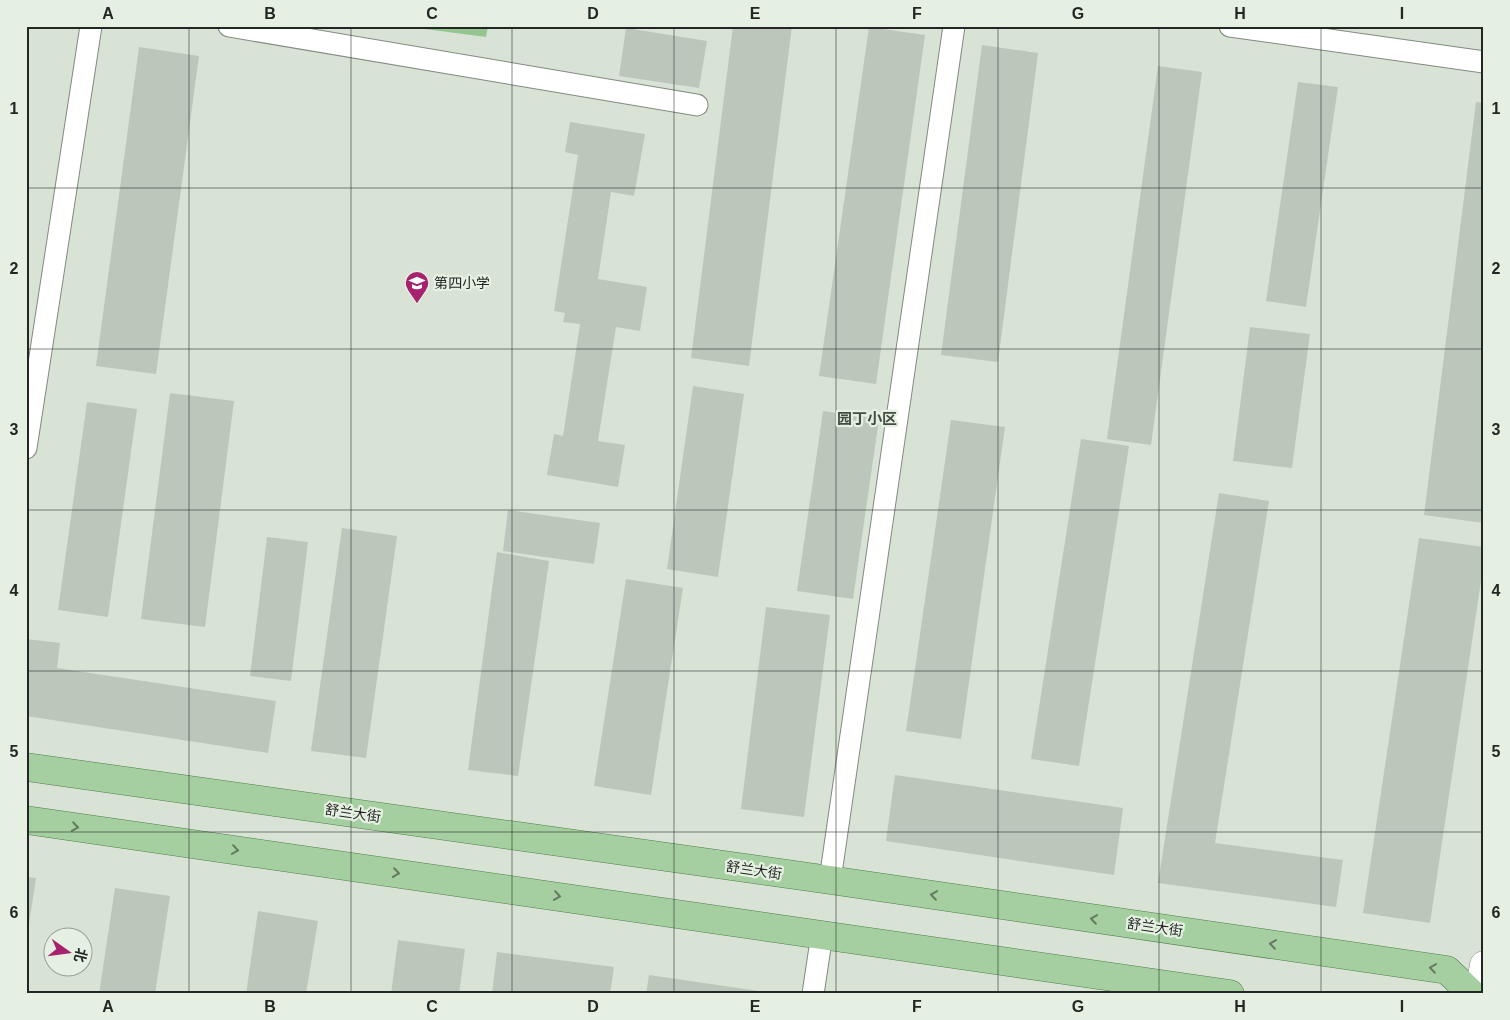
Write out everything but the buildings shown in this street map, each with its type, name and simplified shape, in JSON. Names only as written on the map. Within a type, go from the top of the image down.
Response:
[{"type":"main road","name":"舒兰大街","points":[[26,767],[830,880],[1447,970],[1472,994]]},
{"type":"main road","points":[[26,820],[1230,994]]},
{"type":"street","points":[[26,448],[91,26]]},
{"type":"street","points":[[229,26],[697,105]]},
{"type":"street","points":[[830,880],[954,26]]},
{"type":"street","points":[[1230,26],[1484,62]]},
{"type":"street","points":[[813,994],[822,934]]},
{"type":"street","points":[[1480,994],[1484,965]]},
{"type":"green space","points":[[402,26],[488,26],[486,37]]},
{"type":"place","name":"第四小学","points":[[417,304]]},
{"type":"district","name":"园丁小区","points":[[867,419]]}]
